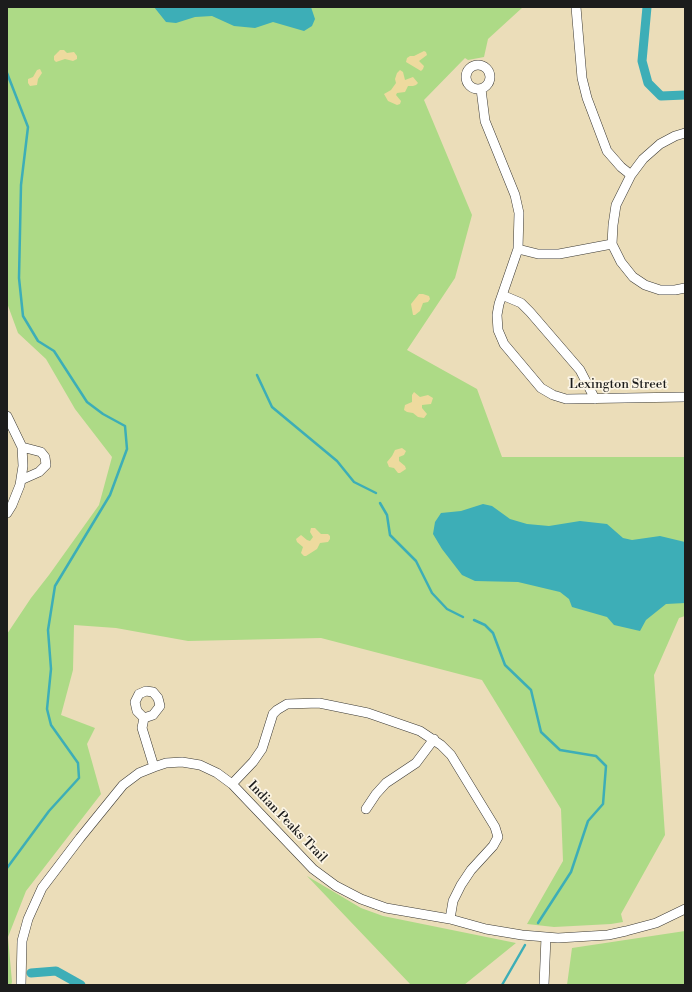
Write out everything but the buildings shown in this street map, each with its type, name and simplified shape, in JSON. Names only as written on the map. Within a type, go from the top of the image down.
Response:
[{"type":"street","points":[[576,7],[582,78],[587,98],[608,150],[621,167],[631,175]]},
{"type":"street","name":"Lexington Street","points":[[481,89],[485,121],[515,195],[519,213],[518,250],[502,295],[497,315],[498,330],[504,344],[541,388],[552,395],[566,399],[685,397]]},
{"type":"street","points":[[685,133],[675,136],[660,144],[643,159],[631,175],[616,205],[612,244],[621,262],[633,277],[645,285],[660,290],[685,288]]},
{"type":"street","points":[[518,250],[538,254],[559,254],[612,244]]},
{"type":"street","points":[[502,295],[521,303],[530,312],[580,370],[595,398]]},
{"type":"street","points":[[7,416],[22,447],[23,466],[21,480],[12,505],[7,513]]},
{"type":"street","points":[[21,480],[39,472],[46,465],[45,457],[41,452],[22,447]]},
{"type":"street","points":[[232,784],[262,750],[273,714],[287,704],[319,703],[368,713],[420,730],[434,739],[451,755],[495,827],[498,837],[493,846],[471,870],[460,885],[453,901],[450,919]]},
{"type":"street","points":[[144,718],[142,728],[154,767]]},
{"type":"street","points":[[366,809],[386,782],[416,763],[434,739]]},
{"type":"street","name":"Indian Peaks Trail","points":[[20,985],[22,941],[28,919],[36,898],[42,888],[123,785],[139,773],[166,763],[182,762],[200,765],[217,773],[232,784],[313,869],[336,886],[361,899],[386,908],[450,919],[486,929],[522,935],[577,938],[626,932],[656,923],[685,909]]},
{"type":"street","points":[[544,985],[546,937]]},
{"type":"green space","points":[[7,7],[523,7],[488,39],[484,57],[468,60],[465,58],[424,100],[472,215],[455,278],[407,350],[477,389],[502,457],[685,457],[685,616],[679,618],[654,675],[665,835],[621,914],[623,922],[554,927],[527,924],[563,861],[561,809],[482,680],[321,638],[188,641],[116,628],[74,625],[73,670],[61,715],[95,728],[87,744],[101,794],[26,891],[8,937],[12,982],[11,985],[7,985],[7,634],[31,598],[99,505],[112,457],[75,409],[46,359],[18,333],[7,303]]},
{"type":"green space","points":[[307,876],[361,908],[383,916],[516,943],[464,985],[411,985]]},
{"type":"green space","points":[[685,931],[685,985],[567,985],[572,948]]},
{"type":"sand","points":[[60,50],[64,50],[67,53],[74,52],[77,59],[73,61],[65,59],[56,62],[54,60],[54,56]]},
{"type":"sand","points":[[424,51],[427,55],[419,61],[424,66],[421,71],[406,62],[407,58],[410,56],[414,56]]},
{"type":"sand","points":[[40,69],[42,73],[38,79],[37,85],[30,86],[28,79],[33,77],[37,70]]},
{"type":"sand","points":[[400,70],[403,72],[405,80],[413,77],[418,83],[413,86],[408,86],[405,92],[397,93],[396,95],[401,101],[400,104],[397,105],[388,101],[384,94],[391,90],[396,83],[395,79]]},
{"type":"sand","points":[[419,294],[429,296],[430,299],[428,302],[423,303],[420,311],[413,315],[411,304]]},
{"type":"sand","points":[[414,392],[420,397],[428,395],[433,398],[431,404],[422,405],[422,408],[427,414],[424,418],[418,417],[413,413],[404,410],[405,405],[412,402],[412,395]]},
{"type":"sand","points":[[402,448],[406,451],[404,455],[399,457],[399,461],[405,466],[406,469],[398,473],[394,468],[389,467],[387,462],[395,450]]},
{"type":"sand","points":[[311,528],[315,528],[321,534],[328,534],[330,539],[328,542],[320,543],[317,549],[304,556],[301,553],[303,547],[297,542],[296,539],[301,535],[310,541],[313,537],[310,532]]},
{"type":"water","points":[[154,7],[311,7],[315,19],[312,26],[304,31],[273,22],[255,28],[234,26],[212,16],[195,17],[176,23],[166,22]]},
{"type":"water","points":[[483,504],[492,506],[510,519],[527,524],[549,526],[580,521],[607,524],[623,538],[632,540],[660,536],[685,542],[685,603],[666,604],[646,620],[640,631],[614,625],[607,617],[572,607],[569,599],[560,592],[518,582],[475,581],[462,575],[442,549],[433,534],[435,522],[441,513],[461,511]]},
{"type":"waterway","points":[[647,7],[642,61],[648,83],[661,96],[685,95]]},
{"type":"waterway","points":[[7,73],[28,127],[21,185],[19,278],[23,316],[38,341],[54,351],[87,402],[103,414],[125,426],[127,449],[110,495],[55,586],[48,630],[51,669],[47,709],[51,725],[78,763],[79,778],[49,811],[7,868]]},
{"type":"waterway","points":[[257,375],[272,407],[337,461],[354,482],[376,493]]},
{"type":"waterway","points":[[380,503],[387,515],[390,535],[416,561],[432,593],[447,609],[463,617]]},
{"type":"waterway","points":[[474,620],[485,625],[493,633],[505,665],[531,690],[541,732],[560,750],[596,756],[606,766],[603,804],[588,821],[571,872],[538,923]]},
{"type":"waterway","points":[[502,985],[525,945]]},
{"type":"waterway","points":[[31,973],[56,971],[81,985]]}]
